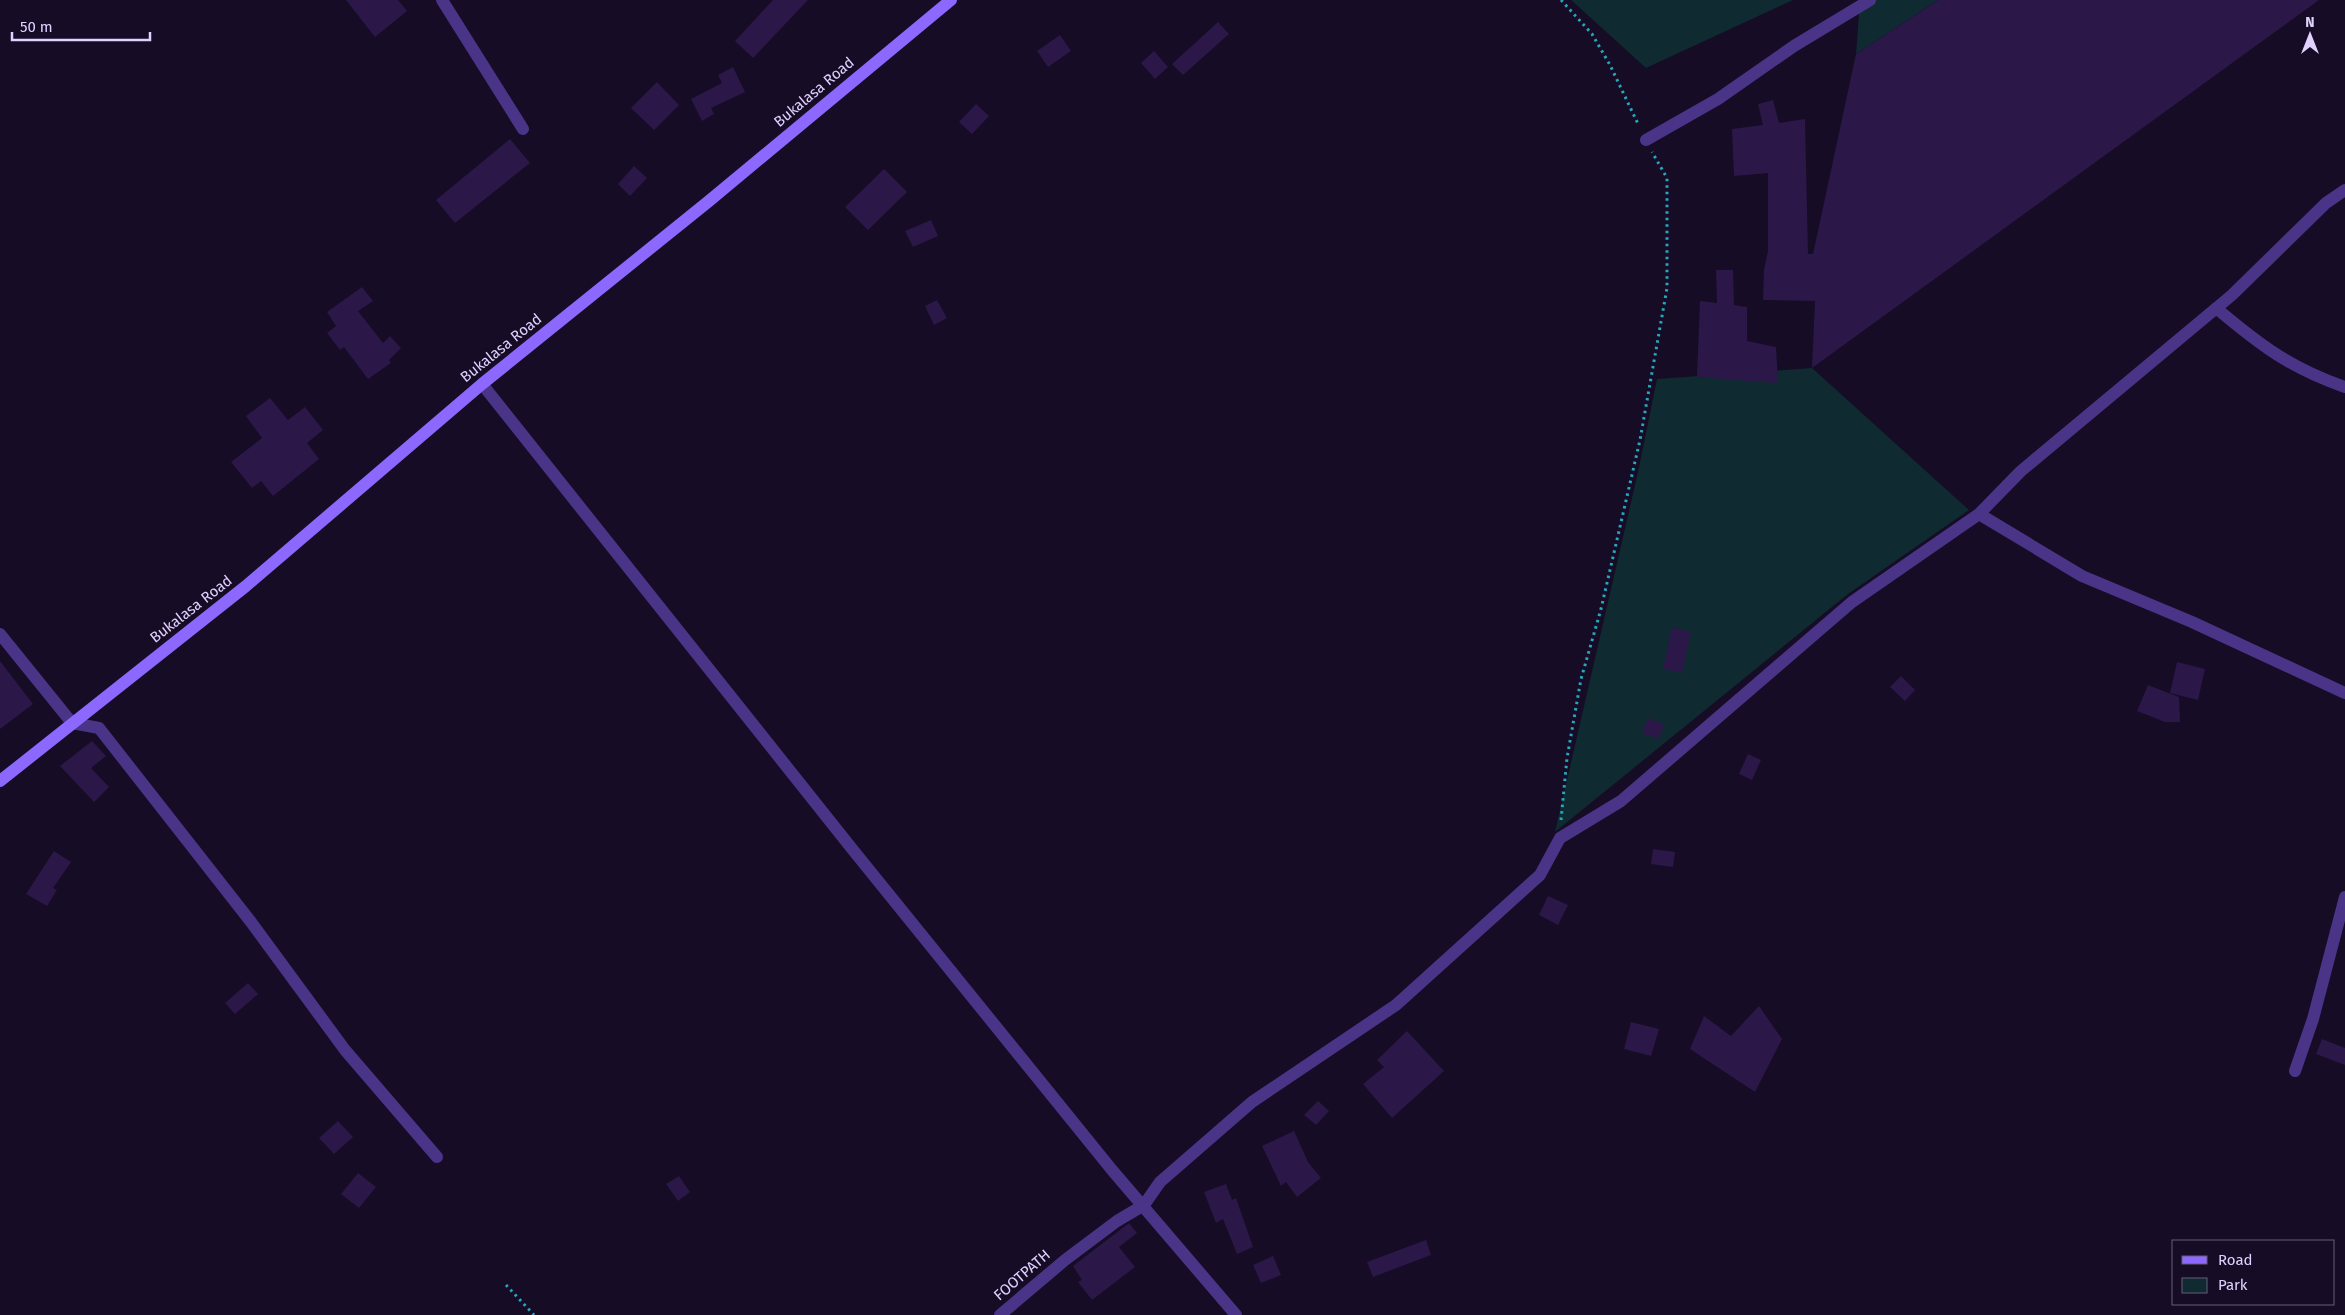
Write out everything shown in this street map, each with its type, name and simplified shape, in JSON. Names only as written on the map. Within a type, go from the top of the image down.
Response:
[{"type":"street","points":[[442,0],[524,129]]},
{"type":"street","name":"Bukalasa Road","points":[[0,781],[246,586],[482,384],[710,201],[951,0]]},
{"type":"street","points":[[1646,140],[1718,99],[1794,46],[1870,0]]},
{"type":"street","points":[[1144,1205],[1160,1182],[1252,1102],[1396,1005],[1540,875],[1559,840],[1621,801],[1852,602],[1979,514],[2021,471],[2216,308],[2326,203],[2345,190]]},
{"type":"street","points":[[2216,308],[2263,347],[2312,376],[2345,387]]},
{"type":"street","points":[[482,384],[865,866],[1112,1170],[1144,1205],[1236,1315]]},
{"type":"street","points":[[1979,514],[2082,576],[2192,622],[2345,693]]},
{"type":"street","points":[[0,634],[72,723],[99,728],[251,922],[345,1050],[437,1157]]},
{"type":"street","points":[[2295,1071],[2313,1019],[2345,897]]},
{"type":"street","name":"FOOTPATH","points":[[1000,1315],[1065,1260],[1117,1221],[1144,1205]]},
{"type":"path","points":[[1559,840],[1567,758],[1581,679],[1602,609],[1640,440],[1667,288],[1667,178],[1596,42],[1562,0]]},
{"type":"path","points":[[506,1285],[534,1315]]},
{"type":"green space","points":[[1571,0],[1793,0],[1646,68]]},
{"type":"green space","points":[[1860,0],[1938,0],[1856,54]]},
{"type":"green space","points":[[1812,368],[1969,510],[1848,594],[1555,832],[1638,472],[1657,379]]},
{"type":"building","points":[[346,0],[398,0],[407,11],[375,37]]},
{"type":"building","points":[[773,0],[808,0],[753,58],[735,41]]},
{"type":"building","points":[[1938,0],[2319,0],[1812,368],[1815,301],[1763,300],[1764,270],[1768,251],[1768,173],[1734,176],[1732,129],[1763,125],[1758,104],[1773,100],[1779,123],[1805,119],[1808,254],[1813,254],[1856,54]]},
{"type":"building","points":[[1218,22],[1229,34],[1183,75],[1172,64]]},
{"type":"building","points":[[1060,35],[1071,51],[1048,67],[1037,51]]},
{"type":"building","points":[[1154,51],[1168,67],[1155,79],[1141,63]]},
{"type":"building","points":[[733,67],[745,92],[711,108],[714,114],[702,121],[691,99],[722,83],[718,75]]},
{"type":"building","points":[[657,82],[679,105],[654,130],[631,108]]},
{"type":"building","points":[[976,104],[989,116],[972,134],[959,122]]},
{"type":"building","points":[[510,139],[530,163],[455,223],[436,200]]},
{"type":"building","points":[[634,166],[647,178],[630,196],[618,184]]},
{"type":"building","points":[[884,169],[907,192],[868,230],[845,207]]},
{"type":"building","points":[[931,220],[938,236],[913,247],[905,231]]},
{"type":"building","points":[[1716,270],[1733,270],[1734,305],[1747,307],[1747,341],[1776,347],[1778,383],[1697,377],[1700,301],[1717,303]]},
{"type":"building","points":[[362,287],[373,301],[358,311],[383,343],[390,336],[401,348],[389,360],[391,363],[368,379],[344,347],[340,350],[327,333],[336,326],[327,312]]},
{"type":"building","points":[[937,300],[947,318],[934,325],[925,306]]},
{"type":"building","points":[[270,398],[288,420],[305,407],[323,430],[307,443],[319,459],[273,496],[261,481],[252,488],[231,462],[262,438],[246,416]]},
{"type":"building","points":[[1672,627],[1691,632],[1682,673],[1663,669]]},
{"type":"building","points":[[0,661],[33,704],[0,729]]},
{"type":"building","points":[[2177,662],[2205,669],[2198,700],[2170,693]]},
{"type":"building","points":[[1901,676],[1915,690],[1905,701],[1890,687]]},
{"type":"building","points":[[2148,685],[2179,697],[2180,722],[2165,722],[2137,711]]},
{"type":"building","points":[[1648,718],[1664,724],[1659,739],[1642,733]]},
{"type":"building","points":[[92,741],[106,756],[91,768],[109,787],[94,802],[60,766]]},
{"type":"building","points":[[1748,754],[1761,760],[1752,780],[1739,774]]},
{"type":"building","points":[[1653,849],[1675,852],[1673,867],[1651,864]]},
{"type":"building","points":[[54,851],[71,862],[53,888],[57,890],[47,906],[26,894]]},
{"type":"building","points":[[1548,896],[1568,905],[1558,925],[1539,915]]},
{"type":"building","points":[[248,983],[258,994],[235,1014],[225,1003]]},
{"type":"building","points":[[1759,1006],[1782,1039],[1755,1092],[1690,1049],[1704,1016],[1731,1036]]},
{"type":"building","points":[[1631,1022],[1659,1029],[1651,1056],[1624,1049]]},
{"type":"building","points":[[1407,1031],[1444,1071],[1392,1118],[1363,1084],[1384,1067],[1377,1060]]},
{"type":"building","points":[[2322,1039],[2345,1048],[2345,1065],[2316,1054]]},
{"type":"building","points":[[1318,1101],[1329,1111],[1316,1125],[1304,1115]]},
{"type":"building","points":[[338,1121],[353,1137],[334,1154],[319,1138]]},
{"type":"building","points":[[1294,1131],[1308,1162],[1321,1178],[1297,1197],[1286,1182],[1281,1186],[1262,1146]]},
{"type":"building","points":[[358,1173],[376,1187],[359,1208],[341,1194]]},
{"type":"building","points":[[679,1176],[690,1192],[678,1201],[666,1184]]},
{"type":"building","points":[[1226,1184],[1232,1200],[1236,1198],[1253,1247],[1237,1254],[1223,1219],[1216,1223],[1204,1192]]},
{"type":"building","points":[[1129,1223],[1137,1233],[1119,1247],[1135,1267],[1092,1300],[1078,1282],[1082,1280],[1073,1266]]},
{"type":"building","points":[[1426,1240],[1431,1255],[1373,1277],[1367,1262]]},
{"type":"building","points":[[1273,1256],[1281,1275],[1261,1283],[1253,1265]]}]
